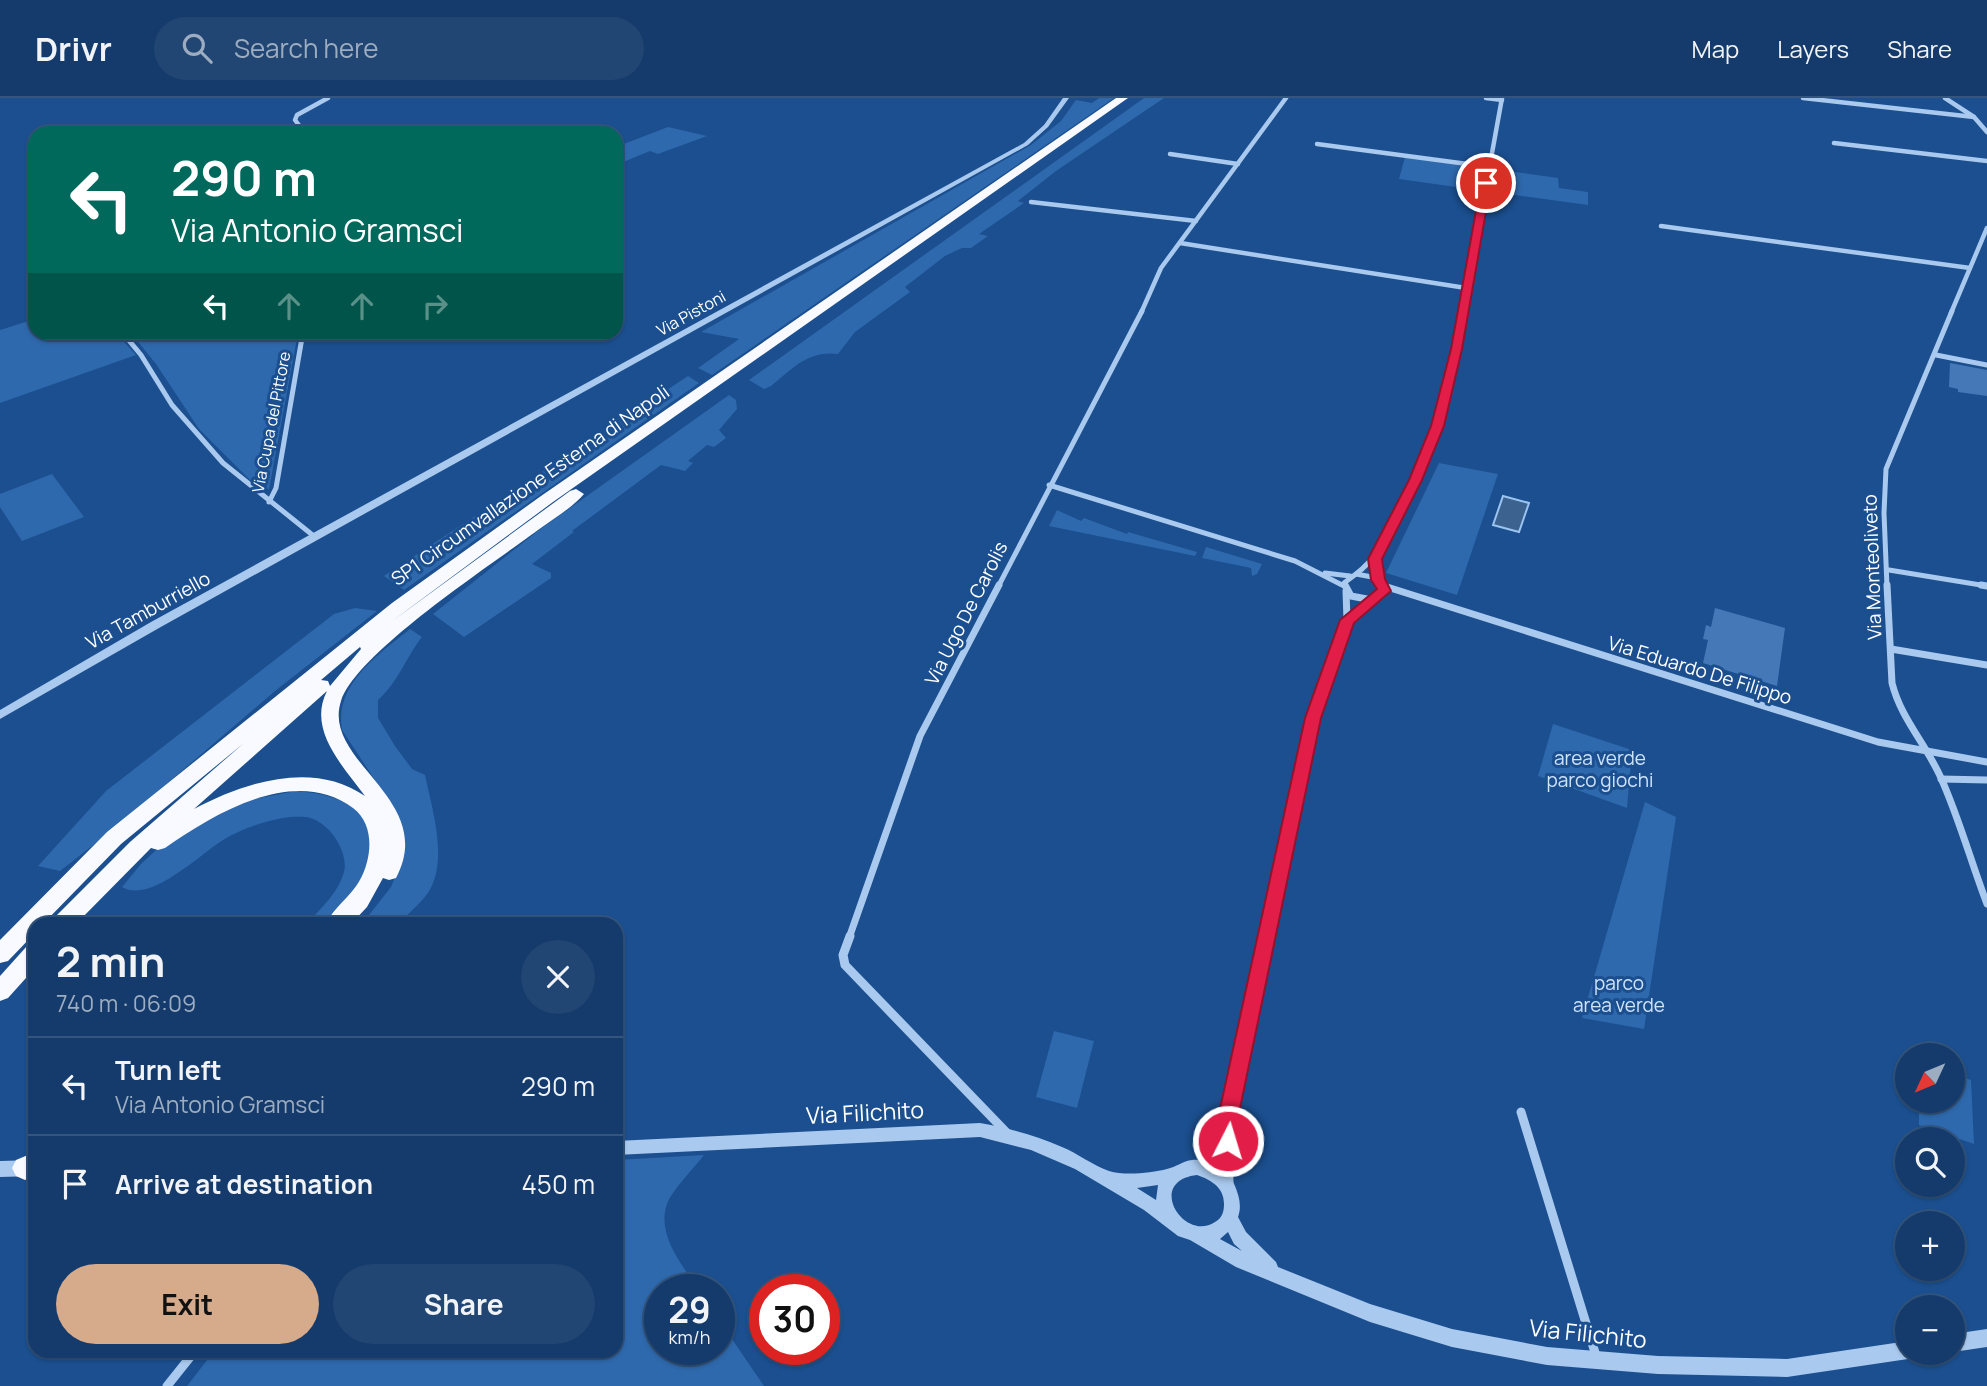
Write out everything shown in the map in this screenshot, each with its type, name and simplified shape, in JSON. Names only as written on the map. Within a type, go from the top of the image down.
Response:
[{"type":"highway","name":"SP1 Circumvallazione Esterna di Napoli","points":[[36,917],[114,838],[419,591],[1123,98]]},
{"type":"highway","name":"SP1 Circumvallazione Esterna di Napoli","points":[[69,917],[261,737],[388,632],[650,440],[1137,98]]},
{"type":"highway","points":[[361,917],[385,882],[394,855],[394,830],[385,808],[341,748],[331,730],[328,716],[331,701],[342,682],[388,632]]},
{"type":"highway","points":[[134,854],[222,804],[262,789],[307,784],[337,789],[362,802],[374,816],[380,835],[380,856],[374,877],[359,902],[344,917]]},
{"type":"highway","name":"SP1 Circumvallazione Esterna di Napoli","points":[[0,954],[28,926]]},
{"type":"highway","points":[[0,991],[28,961]]},
{"type":"street","points":[[300,126],[295,120],[297,115],[328,98]]},
{"type":"street","name":"Via Pistoni","points":[[315,537],[1026,144],[1046,126],[1066,98]]},
{"type":"street","name":"Via Ugo De Carolis","points":[[1008,1133],[845,965],[843,955],[920,736],[1140,314],[1161,268],[1286,98]]},
{"type":"street","points":[[1197,1167],[1218,1146],[1228,1118],[1313,718],[1348,620],[1345,588],[1353,575],[1375,559],[1415,480],[1437,426],[1457,349],[1502,99],[1486,98]]},
{"type":"street","points":[[1803,98],[1974,117]]},
{"type":"street","points":[[1945,98],[1974,117],[1987,130]]},
{"type":"street","points":[[1834,143],[1987,161]]},
{"type":"street","points":[[1317,144],[1489,167]]},
{"type":"street","points":[[1170,155],[1238,164]]},
{"type":"street","points":[[1031,202],[1196,221]]},
{"type":"street","points":[[1661,226],[1970,268]]},
{"type":"street","name":"Via Monteoliveto","points":[[1987,228],[1886,469],[1884,513],[1895,700],[1909,729],[1941,779],[1987,904]]},
{"type":"street","points":[[1180,243],[1466,288]]},
{"type":"street","points":[[129,340],[172,405],[223,463],[269,502]]},
{"type":"street","name":"Via Cupa del Pittore","points":[[302,340],[276,488],[269,502],[315,537]]},
{"type":"street","points":[[1936,355],[1987,365]]},
{"type":"street","points":[[1049,485],[1276,555],[1320,572],[1356,598],[1372,600]]},
{"type":"street","name":"Via Tamburriello","points":[[0,715],[155,625],[315,537]]},
{"type":"street","points":[[1348,620],[1382,595],[1375,559]]},
{"type":"street","points":[[1889,570],[1987,586]]},
{"type":"street","points":[[1320,572],[1353,575]]},
{"type":"street","name":"Via Eduardo De Filippo","points":[[1353,575],[1381,583],[1406,595],[1878,742],[1987,762]]},
{"type":"street","name":"Via Eduardo De Filippo","points":[[1382,595],[1406,595]]},
{"type":"street","points":[[1891,649],[1987,665]]},
{"type":"street","points":[[1941,779],[1987,780]]},
{"type":"street","points":[[1521,1112],[1597,1360]]},
{"type":"street","points":[[1228,1118],[1230,1189],[1234,1204],[1230,1219],[1220,1230],[1196,1234],[1181,1228],[1171,1219],[1163,1197],[1171,1176],[1186,1168],[1197,1167],[1215,1173],[1230,1189]]},
{"type":"street","name":"Via Filichito","points":[[623,1148],[980,1130],[1008,1133],[1107,1178],[1171,1219]]},
{"type":"street","points":[[0,1169],[28,1167]]},
{"type":"street","name":"Via Filichito","points":[[1107,1178],[1129,1181],[1171,1176]]},
{"type":"street","name":"Via Filichito","points":[[1230,1219],[1240,1238],[1275,1273]]},
{"type":"street","name":"Via Filichito","points":[[1196,1234],[1242,1261],[1370,1313],[1452,1338],[1547,1356],[1716,1367],[1787,1368],[1895,1352]]},
{"type":"street","points":[[1965,1341],[1987,1338]]},
{"type":"street","points":[[167,1386],[189,1358]]},
{"type":"green space","points":[[1099,98],[1114,98],[712,375],[698,368],[739,339],[701,332],[1031,145],[1061,121],[1076,100],[1092,103]]},
{"type":"green space","points":[[1144,98],[1164,98],[1056,171],[1018,201],[1024,203],[979,234],[988,236],[971,248],[962,248],[945,256],[905,287],[910,292],[855,332],[838,354],[809,358],[764,389],[749,380]]},
{"type":"green space","points":[[668,127],[707,136],[658,154],[650,151],[623,162],[623,144]]},
{"type":"green space","points":[[1405,157],[1475,167],[1470,189],[1399,179]]},
{"type":"green space","points":[[1502,170],[1558,178],[1559,188],[1588,192],[1588,205],[1500,193]]},
{"type":"green space","points":[[28,321],[28,340],[122,340],[136,355],[0,403],[0,330]]},
{"type":"green space","points":[[137,340],[297,340],[269,489],[260,490],[199,429]]},
{"type":"green space","points":[[688,376],[699,383],[404,590],[384,576]]},
{"type":"green space","points":[[729,395],[736,400],[737,409],[719,430],[726,438],[714,447],[707,445],[688,461],[693,463],[685,471],[661,465],[532,564],[551,573],[551,578],[464,637],[433,614],[539,530]]},
{"type":"green space","points":[[1439,463],[1498,474],[1457,595],[1386,573]]},
{"type":"green space","points":[[52,474],[84,517],[22,541],[0,507],[0,494]]},
{"type":"green space","points":[[1057,510],[1081,521],[1084,518],[1127,534],[1128,532],[1197,552],[1195,556],[1049,526]]},
{"type":"green space","points":[[1206,547],[1262,564],[1257,574],[1252,576],[1251,568],[1202,558]]},
{"type":"green space","points":[[355,608],[377,611],[275,691],[114,829],[60,871],[38,866],[106,791],[334,614]]},
{"type":"green space","points":[[410,629],[422,637],[378,700],[378,718],[395,746],[412,769],[425,775],[437,834],[434,880],[428,893],[404,917],[367,917],[391,887],[398,870],[390,803],[342,730],[341,714],[345,698],[361,672]]},
{"type":"green space","name":"area verde parco giochi","points":[[1553,724],[1632,750],[1627,808],[1538,776]]},
{"type":"green space","points":[[296,791],[337,799],[358,812],[370,835],[369,871],[363,883],[335,917],[313,917],[338,887],[344,872],[344,856],[331,832],[307,817],[283,818],[252,826],[223,840],[160,884],[146,889],[122,887],[141,864],[166,841],[249,800]]},
{"type":"green space","name":"parco area verde","points":[[1645,802],[1676,817],[1644,1029],[1582,1018]]},
{"type":"green space","points":[[1054,1031],[1094,1041],[1077,1108],[1036,1097]]},
{"type":"green space","points":[[1965,1078],[1971,1080],[1974,1144],[1965,1141],[1965,1127],[1919,1125],[1919,1113],[1965,1113]]},
{"type":"green space","points":[[704,1155],[670,1198],[665,1216],[668,1239],[688,1274],[644,1274],[644,1365],[735,1365],[735,1343],[764,1386],[187,1386],[209,1358],[623,1358],[623,1160]]},
{"type":"shaded area","points":[[1503,496],[1529,503],[1519,532],[1493,525]]},
{"type":"building","points":[[1950,363],[1987,370],[1987,396],[1958,392],[1958,389],[1949,387]]},
{"type":"building","points":[[1715,608],[1785,628],[1777,686],[1703,663],[1708,640],[1703,639],[1706,625],[1711,627]]},
{"type":"route","points":[[1228,1141],[1228,1118],[1313,718],[1348,620],[1357,610],[1378,598],[1384,591],[1384,586],[1378,580],[1375,559],[1415,480],[1437,426],[1457,349],[1486,183]]}]
